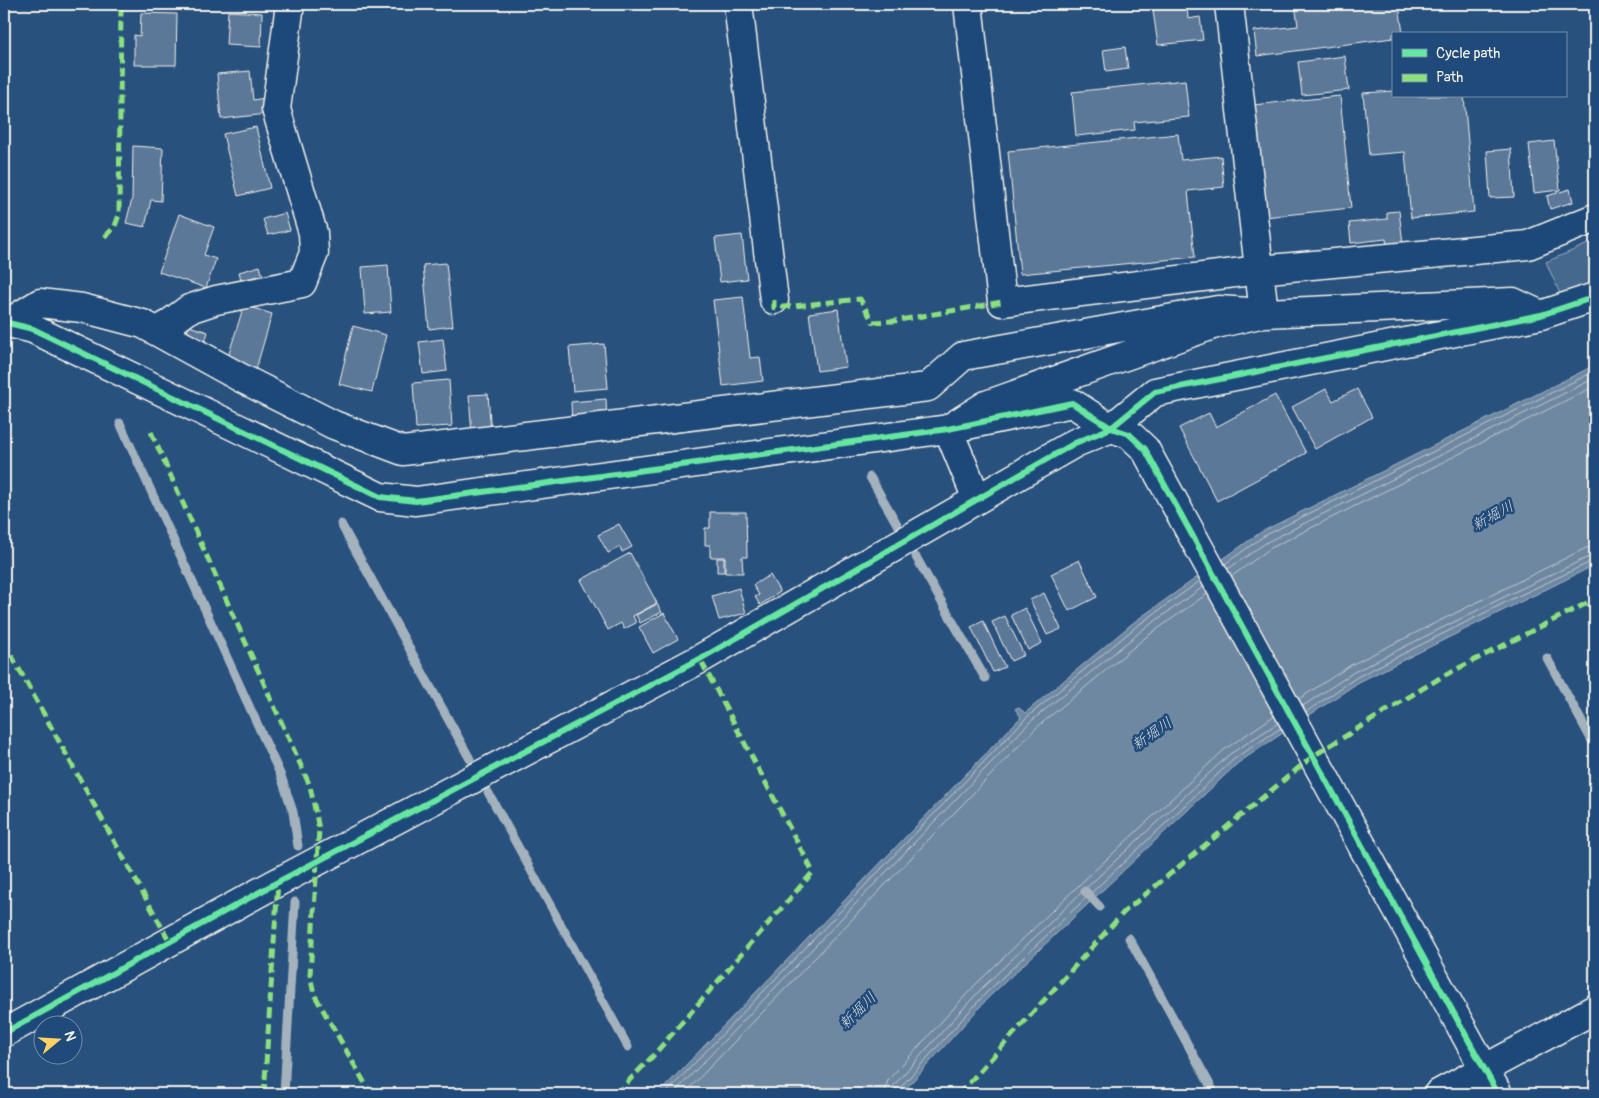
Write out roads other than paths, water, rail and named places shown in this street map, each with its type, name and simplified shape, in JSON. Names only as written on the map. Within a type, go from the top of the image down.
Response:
[{"type":"street","points":[[158,332],[189,309],[216,300],[302,283],[314,253],[312,233],[276,110],[290,4]]},
{"type":"street","points":[[738,4],[774,300]]},
{"type":"street","points":[[968,4],[1002,302],[1259,270],[1528,245],[1595,218]]},
{"type":"street","points":[[1229,4],[1264,313]]},
{"type":"street","points":[[4,1033],[278,882],[700,659],[1075,442],[1111,428],[1155,392],[1541,315],[1595,297]]},
{"type":"street","points":[[6,323],[40,303],[82,308],[143,324],[243,379],[334,425],[403,451],[928,387],[963,356],[1218,310],[1264,313],[1513,302],[1541,315]]},
{"type":"street","points":[[948,429],[986,405],[1216,324],[1264,313]]},
{"type":"street","points":[[6,323],[33,329],[380,497],[396,500],[416,501],[948,429],[1072,404],[1111,428],[1129,434],[1145,449],[1498,1094]]},
{"type":"street","points":[[948,429],[977,499]]},
{"type":"street","points":[[1438,1094],[1595,1009]]},
{"type":"water","name":"新堀川","points":[[1595,365],[1595,565],[1359,682],[1238,763],[989,997],[901,1094],[658,1094],[1021,717],[1015,709],[1018,707],[1025,713],[1134,622],[1261,532]]},
{"type":"waterway","points":[[120,423],[281,776],[293,812],[298,846]]},
{"type":"waterway","points":[[870,477],[897,524]]},
{"type":"waterway","points":[[341,524],[470,759]]},
{"type":"waterway","points":[[916,557],[985,678]]},
{"type":"waterway","points":[[1547,658],[1595,746]]},
{"type":"waterway","points":[[488,792],[628,1047]]},
{"type":"waterway","points":[[1085,891],[1100,907]]},
{"type":"waterway","points":[[284,1094],[295,902]]},
{"type":"waterway","points":[[1129,938],[1215,1094]]}]
